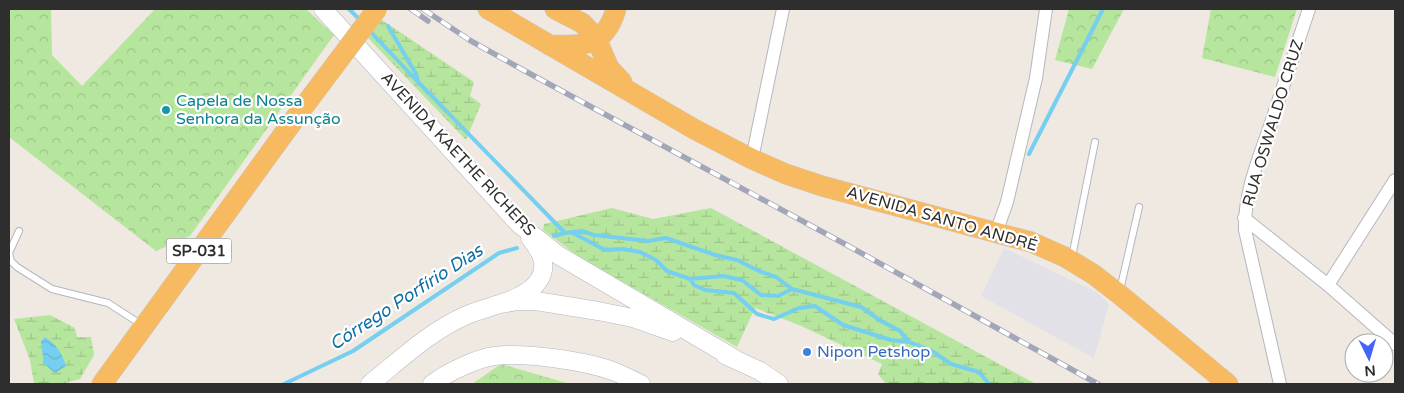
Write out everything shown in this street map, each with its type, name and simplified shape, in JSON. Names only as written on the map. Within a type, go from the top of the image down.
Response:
[{"type":"highway","name":"SP-031","points":[[102,384],[377,9]]},
{"type":"highway","name":"AVENIDA SANTO ANDRÉ","points":[[488,9],[694,129],[786,174],[822,186],[1031,242],[1071,260],[1119,294],[1228,384]]},
{"type":"highway","points":[[547,44],[574,45],[597,40],[608,30],[616,9]]},
{"type":"highway","points":[[547,44],[568,37],[573,28],[573,24],[562,12]]},
{"type":"highway","points":[[562,12],[582,23],[597,40]]},
{"type":"highway","name":"AVENIDA SANTO ANDRÉ","points":[[597,40],[609,68],[633,92]]},
{"type":"main road","name":"AVENIDA KAETHE RICHERS","points":[[323,9],[519,224],[558,255],[735,359]]},
{"type":"main road","points":[[370,384],[422,341],[451,322],[532,289],[540,280],[544,264],[541,254],[519,224]]},
{"type":"main road","name":"AVENIDA KAETHE RICHERS","points":[[495,305],[536,301],[633,318],[664,328],[735,359],[760,371],[776,383]]},
{"type":"main road","points":[[432,384],[460,368],[494,356],[529,356],[573,361],[612,371],[642,384]]},
{"type":"street","points":[[752,159],[784,9]]},
{"type":"street","points":[[996,233],[1007,202],[1033,88],[1046,9]]},
{"type":"street","name":"RUA OSWALDO CRUZ","points":[[1280,384],[1246,238],[1244,218],[1256,167],[1309,9]]},
{"type":"street","points":[[1328,285],[1395,180]]},
{"type":"street","points":[[1244,218],[1328,285],[1395,344]]},
{"type":"lane","points":[[1071,260],[1095,142]]},
{"type":"lane","points":[[1119,294],[1139,207]]},
{"type":"lane","points":[[19,231],[9,253],[11,261],[17,268],[52,289],[108,303],[145,327]]},
{"type":"shaded area","points":[[1004,248],[1098,293],[1109,304],[1094,358],[981,296]]},
{"type":"green space","points":[[9,9],[51,9],[52,55],[82,86],[155,9],[306,9],[334,35],[190,236],[156,251],[9,137]]},
{"type":"green space","points":[[1069,9],[1124,9],[1092,69],[1055,60]]},
{"type":"green space","points":[[1211,9],[1297,9],[1275,77],[1202,58]]},
{"type":"green space","points":[[382,20],[474,82],[470,96],[481,104],[466,140],[368,38]]},
{"type":"green space","points":[[612,208],[653,219],[711,208],[1036,384],[886,384],[878,374],[882,364],[799,325],[755,308],[737,347],[579,257],[543,230],[544,224]]},
{"type":"green space","points":[[50,315],[75,328],[77,337],[91,337],[94,355],[80,379],[61,384],[34,383],[30,360],[14,319]]},
{"type":"green space","points":[[501,364],[570,384],[472,384]]},
{"type":"water","points":[[45,337],[58,349],[66,366],[55,373],[44,364],[41,342]]},
{"type":"waterway","points":[[349,9],[360,20]]},
{"type":"waterway","points":[[1029,154],[1103,9]]},
{"type":"waterway","points":[[388,26],[416,74],[418,82],[565,233],[582,231],[594,235],[648,241],[666,238],[715,255],[737,260],[776,277],[792,289],[861,307],[900,331],[909,342],[932,351],[951,364],[979,372],[989,384]]},
{"type":"waterway","points":[[368,29],[417,81]]},
{"type":"waterway","name":"Córrego Porfírio Dias","points":[[554,236],[565,233]]},
{"type":"waterway","points":[[573,233],[605,250],[623,249],[640,252],[656,260],[667,271],[690,279],[723,276],[742,280],[761,295],[778,296],[792,289]]},
{"type":"waterway","name":"Córrego Porfírio Dias","points":[[284,384],[353,351],[499,253],[517,248]]},
{"type":"waterway","points":[[690,279],[694,285],[705,290],[734,293],[757,314],[774,319],[799,308],[815,306],[843,325],[891,340],[909,342]]},
{"type":"railway","points":[[411,9],[428,21]]},
{"type":"railway","points":[[423,9],[471,41],[1098,384]]},
{"type":"place","name":"Capela de Nossa Senhora da Assunção","points":[[166,110]]},
{"type":"place","name":"Nipon Petshop","points":[[807,352]]}]
